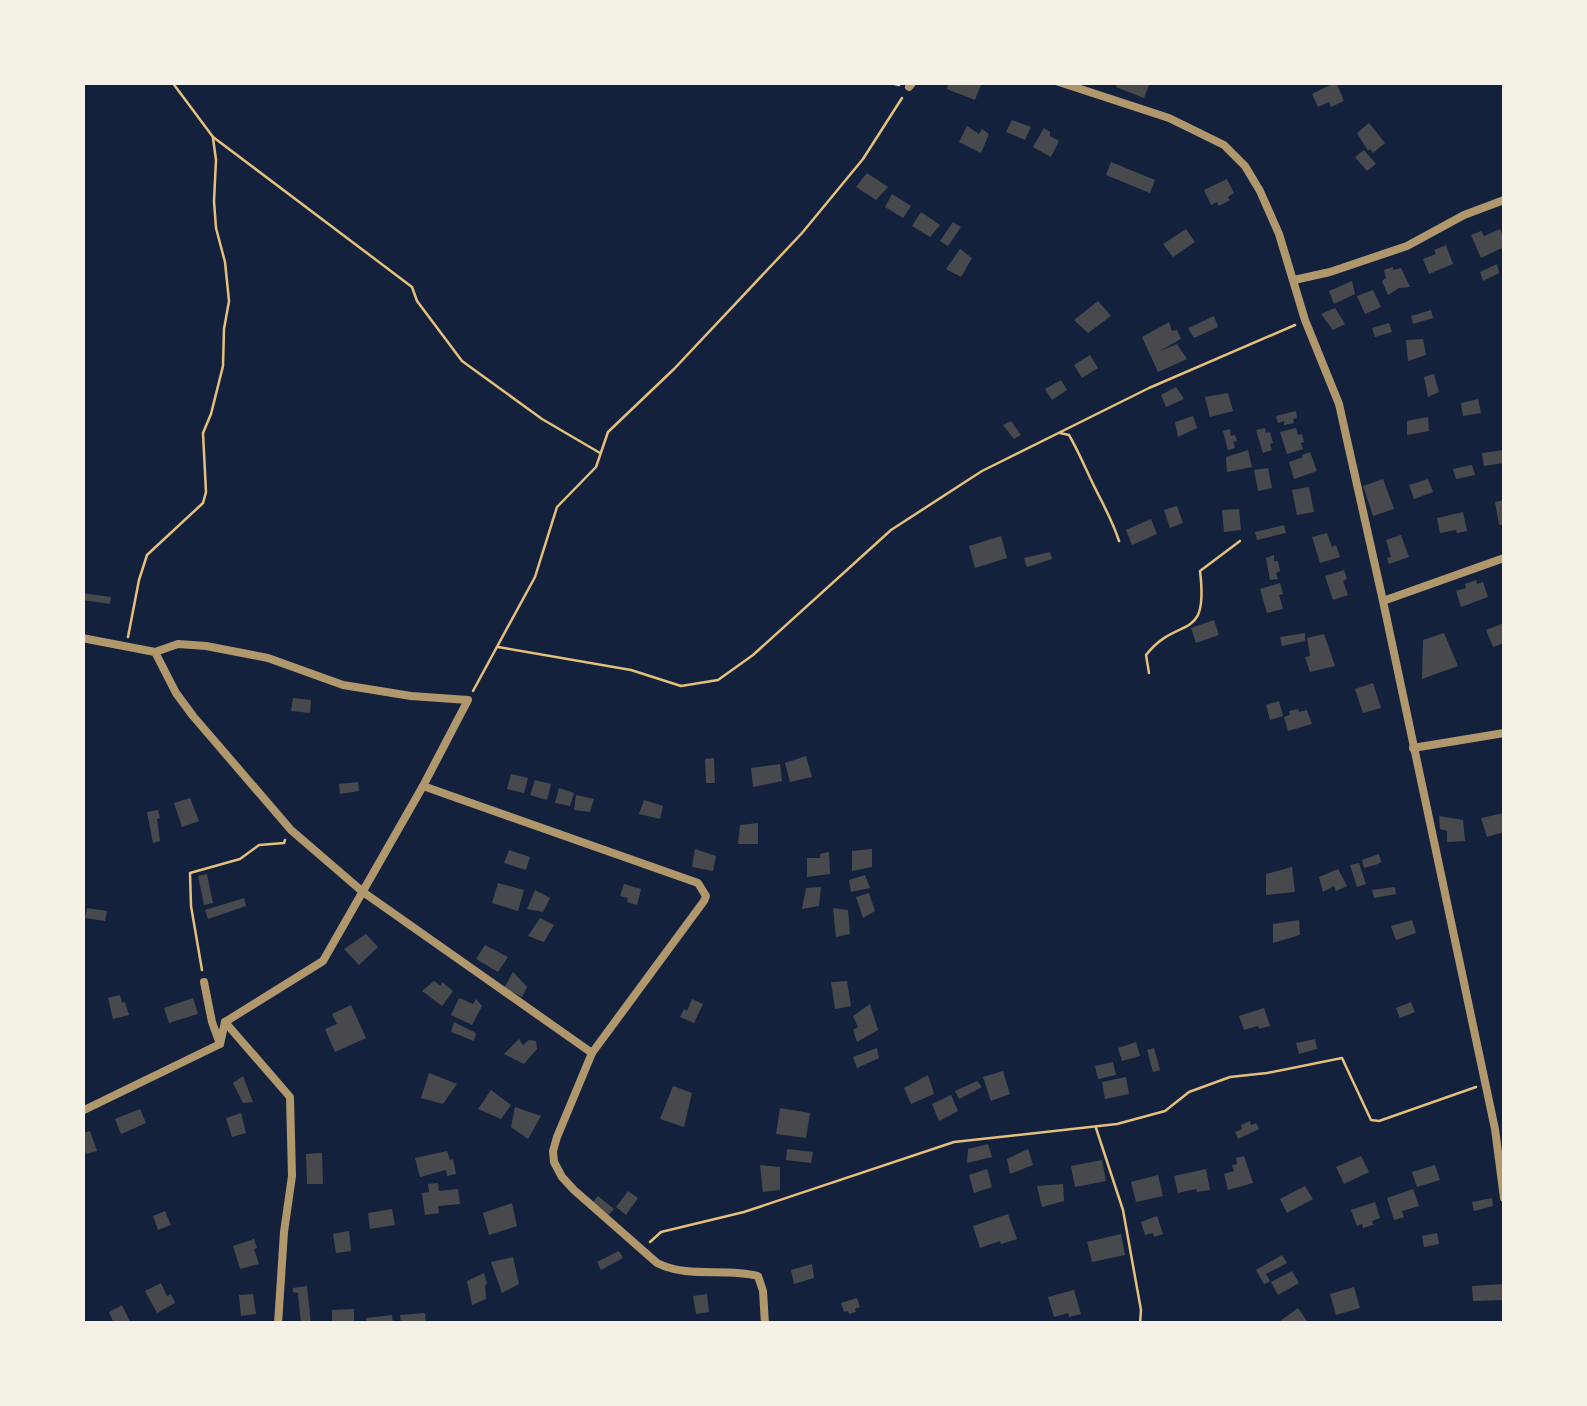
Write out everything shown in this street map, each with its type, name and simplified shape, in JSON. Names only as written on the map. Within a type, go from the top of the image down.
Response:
[{"type":"street","points":[[1059,82],[1169,118],[1224,145],[1246,166],[1279,234],[1305,320],[1339,404],[1488,1095],[1502,1165],[1504,1198]]},
{"type":"street","points":[[1294,280],[1407,246],[1504,200]]},
{"type":"street","points":[[1384,601],[1504,558]]},
{"type":"street","points":[[82,638],[155,652],[178,644],[206,646],[268,658],[343,685],[468,700],[424,786],[324,961],[226,1022],[220,1044],[82,1111]]},
{"type":"street","points":[[155,652],[193,716],[291,830],[363,892],[592,1053]]},
{"type":"street","points":[[1413,748],[1504,733]]},
{"type":"street","points":[[424,786],[703,888],[704,901],[592,1053],[558,1136],[554,1162],[574,1190],[657,1263],[668,1269],[758,1276],[765,1324]]},
{"type":"street","points":[[204,982],[220,1044]]},
{"type":"street","points":[[226,1022],[290,1097],[292,1176],[278,1324]]},
{"type":"path","points":[[172,82],[212,137],[412,287],[462,361],[542,419],[601,453]]},
{"type":"path","points":[[468,700],[535,577],[558,507],[596,467],[608,432],[674,369],[802,233],[863,159],[911,84]]},
{"type":"path","points":[[126,646],[147,555],[204,504],[202,432],[211,414],[223,366],[229,300],[226,262],[216,228],[212,137]]},
{"type":"path","points":[[498,647],[631,670],[681,686],[718,680],[754,654],[891,530],[982,471],[1150,388],[1305,320]]},
{"type":"path","points":[[1059,433],[1069,435],[1081,454],[1119,541]]},
{"type":"path","points":[[1149,673],[1146,656],[1154,646],[1191,625],[1200,615],[1200,571],[1240,540]]},
{"type":"path","points":[[204,982],[191,906],[190,873],[240,860],[259,845],[284,843],[291,830]]},
{"type":"path","points":[[642,1249],[662,1232],[744,1212],[954,1142],[1117,1124],[1165,1111],[1189,1092],[1230,1077],[1342,1058],[1372,1120],[1379,1121],[1482,1085],[1488,1095]]},
{"type":"path","points":[[1095,1127],[1123,1210],[1140,1324]]},
{"type":"building","points":[[949,82],[982,82],[975,100],[947,89]]},
{"type":"building","points":[[1118,82],[1150,82],[1144,98],[1116,87]]},
{"type":"building","points":[[1336,82],[1344,101],[1318,107],[1312,94]]},
{"type":"building","points":[[1012,120],[1031,127],[1025,140],[1006,132]]},
{"type":"building","points":[[1369,123],[1385,143],[1373,153],[1357,133]]},
{"type":"building","points":[[967,126],[979,134],[982,129],[989,134],[981,153],[959,142]]},
{"type":"building","points":[[1044,128],[1059,141],[1051,157],[1033,147]]},
{"type":"building","points":[[1364,150],[1376,164],[1367,171],[1355,157]]},
{"type":"building","points":[[1111,162],[1155,180],[1150,193],[1106,175]]},
{"type":"building","points":[[867,173],[888,187],[876,200],[856,187]]},
{"type":"building","points":[[1227,179],[1234,193],[1228,197],[1230,200],[1219,206],[1217,202],[1211,205],[1204,190]]},
{"type":"building","points":[[892,194],[911,206],[903,218],[885,207]]},
{"type":"building","points":[[921,212],[940,225],[930,237],[912,226]]},
{"type":"building","points":[[953,222],[961,227],[948,246],[940,241]]},
{"type":"building","points":[[1186,229],[1195,242],[1173,257],[1163,244]]},
{"type":"building","points":[[1500,229],[1504,247],[1481,258],[1471,235],[1481,231],[1484,236]]},
{"type":"building","points":[[1446,245],[1453,264],[1429,274],[1423,259]]},
{"type":"building","points":[[960,249],[972,258],[961,277],[946,269]]},
{"type":"building","points":[[1497,264],[1499,273],[1483,281],[1480,272]]},
{"type":"building","points":[[1401,268],[1410,287],[1388,295],[1382,281],[1386,278],[1384,270]]},
{"type":"building","points":[[1352,281],[1355,294],[1334,304],[1329,291]]},
{"type":"building","points":[[1373,290],[1381,307],[1365,314],[1357,296]]},
{"type":"building","points":[[1098,301],[1111,316],[1088,333],[1074,320]]},
{"type":"building","points":[[1335,308],[1345,324],[1333,330],[1321,314]]},
{"type":"building","points":[[1431,310],[1433,318],[1413,324],[1411,316]]},
{"type":"building","points":[[1214,316],[1218,327],[1194,338],[1188,328]]},
{"type":"building","points":[[1169,322],[1181,339],[1158,352],[1177,344],[1187,359],[1158,372],[1142,337]]},
{"type":"building","points":[[1389,323],[1392,332],[1375,337],[1372,328]]},
{"type":"building","points":[[1423,339],[1426,355],[1408,361],[1406,340]]},
{"type":"building","points":[[1090,355],[1098,368],[1082,378],[1074,365]]},
{"type":"building","points":[[1434,374],[1439,392],[1428,397],[1424,377]]},
{"type":"building","points":[[1061,380],[1067,390],[1052,400],[1045,389]]},
{"type":"building","points":[[1176,387],[1184,399],[1166,407],[1161,395]]},
{"type":"building","points":[[1228,393],[1233,411],[1210,417],[1205,397]]},
{"type":"building","points":[[1478,399],[1481,413],[1463,416],[1461,403]]},
{"type":"building","points":[[1296,411],[1294,423],[1278,423],[1276,416]]},
{"type":"building","points":[[1193,416],[1197,428],[1178,437],[1175,422]]},
{"type":"building","points":[[1428,417],[1429,431],[1407,435],[1407,421]]},
{"type":"building","points":[[1011,421],[1021,435],[1014,439],[1003,425]]},
{"type":"building","points":[[1265,428],[1273,443],[1272,450],[1263,453],[1256,430]]},
{"type":"building","points":[[1296,428],[1298,435],[1302,434],[1303,449],[1287,454],[1280,432]]},
{"type":"building","points":[[1230,429],[1237,441],[1233,442],[1235,448],[1228,450],[1223,431]]},
{"type":"building","points":[[1248,450],[1252,467],[1227,472],[1226,457]]},
{"type":"building","points":[[1504,450],[1504,463],[1484,466],[1482,453]]},
{"type":"building","points":[[1310,452],[1317,471],[1294,479],[1289,462]]},
{"type":"building","points":[[1472,465],[1475,475],[1456,479],[1453,469]]},
{"type":"building","points":[[1268,468],[1272,488],[1258,491],[1254,470]]},
{"type":"building","points":[[1383,479],[1394,509],[1373,516],[1363,486]]},
{"type":"building","points":[[1428,479],[1433,492],[1414,499],[1409,485]]},
{"type":"building","points":[[1309,487],[1314,512],[1297,515],[1292,490]]},
{"type":"building","points":[[1504,500],[1504,524],[1499,525],[1495,502]]},
{"type":"building","points":[[1177,506],[1183,523],[1170,528],[1164,510]]},
{"type":"building","points":[[1239,509],[1241,530],[1224,532],[1222,510]]},
{"type":"building","points":[[1463,512],[1467,531],[1440,533],[1437,518]]},
{"type":"building","points":[[1151,519],[1157,534],[1132,545],[1126,530]]},
{"type":"building","points":[[1284,525],[1286,533],[1257,540],[1255,532]]},
{"type":"building","points":[[1327,533],[1340,557],[1320,563],[1312,537]]},
{"type":"building","points":[[1401,535],[1409,557],[1389,564],[1386,540]]},
{"type":"building","points":[[1001,536],[1007,558],[975,568],[969,546]]},
{"type":"building","points":[[1050,552],[1052,559],[1027,567],[1024,558]]},
{"type":"building","points":[[1274,555],[1280,571],[1276,573],[1278,579],[1270,580],[1266,558]]},
{"type":"building","points":[[1344,570],[1348,595],[1333,600],[1325,576]]},
{"type":"building","points":[[1476,580],[1477,584],[1483,582],[1488,597],[1461,607],[1456,591]]},
{"type":"building","points":[[1280,583],[1283,609],[1267,613],[1260,589]]},
{"type":"building","points":[[82,593],[111,597],[110,604],[82,600]]},
{"type":"building","points":[[1214,620],[1219,635],[1196,643],[1191,628]]},
{"type":"building","points":[[1504,623],[1504,643],[1493,647],[1486,630]]},
{"type":"building","points":[[1305,633],[1305,641],[1282,646],[1280,637]]},
{"type":"building","points":[[1444,633],[1458,666],[1422,679],[1423,640]]},
{"type":"building","points":[[1324,634],[1335,666],[1310,672],[1305,657],[1310,656],[1307,638]]},
{"type":"building","points":[[1373,683],[1381,708],[1363,713],[1355,689]]},
{"type":"building","points":[[293,698],[311,700],[310,713],[291,711]]},
{"type":"building","points":[[1279,701],[1283,716],[1270,720],[1266,705]]},
{"type":"building","points":[[1298,709],[1307,710],[1312,724],[1288,731],[1284,717]]},
{"type":"building","points":[[806,756],[812,777],[790,782],[785,763]]},
{"type":"building","points":[[714,758],[715,783],[706,783],[705,759]]},
{"type":"building","points":[[780,764],[782,781],[753,787],[751,768]]},
{"type":"building","points":[[511,774],[528,778],[524,793],[507,789]]},
{"type":"building","points":[[535,780],[551,784],[547,800],[530,795]]},
{"type":"building","points":[[358,782],[359,791],[340,794],[339,784]]},
{"type":"building","points":[[559,788],[574,793],[570,806],[555,803]]},
{"type":"building","points":[[576,795],[594,799],[590,812],[574,810]]},
{"type":"building","points":[[190,798],[199,821],[182,827],[174,803]]},
{"type":"building","points":[[644,800],[663,806],[660,819],[639,814]]},
{"type":"building","points":[[158,810],[160,841],[153,843],[147,812]]},
{"type":"building","points":[[1504,813],[1504,832],[1487,837],[1481,818]]},
{"type":"building","points":[[1439,816],[1463,820],[1465,841],[1447,842],[1447,831],[1440,829]]},
{"type":"building","points":[[758,823],[758,844],[738,844],[740,825]]},
{"type":"building","points":[[695,849],[716,856],[713,871],[692,867]]},
{"type":"building","points":[[872,849],[872,867],[852,871],[852,851]]},
{"type":"building","points":[[509,850],[530,857],[526,870],[504,863]]},
{"type":"building","points":[[829,852],[830,874],[807,877],[807,858],[820,858],[820,854]]},
{"type":"building","points":[[1379,854],[1381,862],[1364,868],[1362,860]]},
{"type":"building","points":[[1359,863],[1366,884],[1357,887],[1350,865]]},
{"type":"building","points":[[1292,867],[1295,892],[1266,895],[1266,874]]},
{"type":"building","points":[[1338,869],[1347,886],[1336,891],[1334,886],[1323,892],[1319,877]]},
{"type":"building","points":[[207,874],[213,903],[204,905],[198,876]]},
{"type":"building","points":[[865,875],[870,888],[851,892],[849,880]]},
{"type":"building","points":[[498,883],[524,890],[518,911],[492,903]]},
{"type":"building","points":[[624,884],[641,889],[637,905],[620,896]]},
{"type":"building","points":[[821,887],[819,906],[802,909],[806,888]]},
{"type":"building","points":[[1395,887],[1396,894],[1374,898],[1372,890]]},
{"type":"building","points":[[535,890],[550,898],[543,912],[527,909]]},
{"type":"building","points":[[869,893],[875,911],[863,918],[856,897]]},
{"type":"building","points":[[244,898],[246,906],[208,919],[205,910]]},
{"type":"building","points":[[87,908],[107,911],[105,921],[85,918]]},
{"type":"building","points":[[833,908],[848,910],[850,934],[836,937]]},
{"type":"building","points":[[540,918],[554,925],[544,942],[528,936]]},
{"type":"building","points":[[1299,920],[1300,935],[1273,943],[1273,924]]},
{"type":"building","points":[[1412,920],[1416,933],[1396,940],[1391,926]]},
{"type":"building","points":[[366,934],[378,947],[359,965],[344,949]]},
{"type":"building","points":[[485,945],[508,957],[498,972],[476,959]]},
{"type":"building","points":[[513,972],[527,987],[522,997],[504,988]]},
{"type":"building","points":[[434,981],[453,991],[442,1006],[422,991]]},
{"type":"building","points":[[847,981],[851,1006],[835,1009],[831,982]]},
{"type":"building","points":[[120,995],[129,1015],[113,1019],[108,998]]},
{"type":"building","points":[[193,998],[198,1014],[169,1023],[164,1008]]},
{"type":"building","points":[[459,998],[473,1004],[476,999],[482,1006],[472,1025],[451,1015]]},
{"type":"building","points":[[692,999],[703,1004],[694,1023],[680,1017]]},
{"type":"building","points":[[1411,1002],[1415,1012],[1400,1018],[1396,1008]]},
{"type":"building","points":[[870,1004],[878,1030],[857,1042],[853,1030],[858,1027],[853,1016]]},
{"type":"building","points":[[351,1005],[366,1038],[335,1052],[325,1029],[337,1024],[332,1014]]},
{"type":"building","points":[[1264,1008],[1270,1026],[1244,1030],[1239,1016]]},
{"type":"building","points":[[454,1022],[476,1033],[474,1041],[451,1032]]},
{"type":"building","points":[[519,1039],[523,1045],[529,1040],[536,1041],[537,1049],[524,1064],[504,1054]]},
{"type":"building","points":[[1315,1039],[1317,1049],[1299,1054],[1296,1043]]},
{"type":"building","points":[[1136,1042],[1140,1056],[1122,1061],[1118,1048]]},
{"type":"building","points":[[877,1048],[879,1058],[857,1068],[853,1057]]},
{"type":"building","points":[[1154,1048],[1160,1070],[1153,1072],[1147,1050]]},
{"type":"building","points":[[1113,1062],[1116,1075],[1098,1079],[1095,1066]]},
{"type":"building","points":[[1003,1071],[1010,1094],[991,1101],[983,1077]]},
{"type":"building","points":[[429,1073],[457,1084],[443,1104],[421,1098]]},
{"type":"building","points":[[928,1075],[934,1094],[911,1104],[904,1088]]},
{"type":"building","points":[[243,1076],[253,1102],[243,1103],[233,1083]]},
{"type":"building","points":[[1126,1077],[1129,1094],[1105,1099],[1102,1082]]},
{"type":"building","points":[[977,1081],[982,1087],[959,1099],[955,1091]]},
{"type":"building","points":[[673,1086],[692,1093],[684,1127],[660,1119]]},
{"type":"building","points":[[491,1090],[511,1105],[501,1119],[478,1109]]},
{"type":"building","points":[[951,1095],[958,1111],[939,1121],[932,1104]]},
{"type":"building","points":[[515,1107],[541,1116],[528,1139],[511,1127]]},
{"type":"building","points":[[780,1108],[810,1113],[806,1138],[776,1134]]},
{"type":"building","points":[[140,1109],[146,1123],[121,1134],[115,1119]]},
{"type":"building","points":[[241,1113],[246,1133],[232,1137],[226,1118]]},
{"type":"building","points":[[1250,1121],[1259,1129],[1238,1139],[1235,1132]]},
{"type":"building","points":[[90,1131],[97,1151],[86,1154],[82,1133]]},
{"type":"building","points":[[988,1144],[992,1157],[967,1163],[968,1149]]},
{"type":"building","points":[[787,1149],[813,1152],[811,1163],[786,1160]]},
{"type":"building","points":[[1028,1149],[1033,1165],[1010,1174],[1007,1159]]},
{"type":"building","points":[[447,1151],[456,1174],[447,1176],[446,1170],[420,1177],[415,1158]]},
{"type":"building","points":[[322,1153],[323,1184],[307,1184],[306,1154]]},
{"type":"building","points":[[1244,1156],[1253,1183],[1228,1190],[1224,1174],[1234,1171],[1236,1158]]},
{"type":"building","points":[[1361,1156],[1369,1172],[1344,1184],[1336,1167]]},
{"type":"building","points":[[1102,1160],[1106,1181],[1075,1187],[1071,1166]]},
{"type":"building","points":[[760,1165],[780,1167],[780,1190],[763,1192]]},
{"type":"building","points":[[1435,1165],[1440,1180],[1417,1187],[1412,1172]]},
{"type":"building","points":[[987,1169],[992,1187],[974,1193],[969,1175]]},
{"type":"building","points":[[1206,1169],[1210,1190],[1178,1193],[1174,1176]]},
{"type":"building","points":[[1158,1175],[1163,1196],[1136,1202],[1131,1182]]},
{"type":"building","points":[[438,1183],[439,1191],[458,1189],[460,1204],[438,1206],[439,1213],[425,1215],[422,1193],[429,1192],[428,1184]]},
{"type":"building","points":[[1063,1184],[1064,1201],[1042,1207],[1037,1186]]},
{"type":"building","points":[[1305,1186],[1313,1199],[1287,1213],[1280,1199]]},
{"type":"building","points":[[1413,1189],[1419,1206],[1402,1211],[1404,1217],[1394,1220],[1387,1198]]},
{"type":"building","points":[[628,1191],[638,1198],[626,1215],[616,1207]]},
{"type":"building","points":[[598,1196],[614,1209],[609,1215],[593,1202]]},
{"type":"building","points":[[1492,1198],[1493,1206],[1474,1211],[1472,1202]]},
{"type":"building","points":[[1375,1202],[1380,1218],[1372,1221],[1373,1225],[1357,1226],[1351,1210]]},
{"type":"building","points":[[512,1203],[517,1226],[489,1235],[483,1213]]},
{"type":"building","points":[[392,1209],[395,1225],[370,1229],[368,1213]]},
{"type":"building","points":[[165,1211],[171,1225],[158,1230],[153,1216]]},
{"type":"building","points":[[1008,1214],[1017,1239],[980,1248],[973,1226]]},
{"type":"building","points":[[1157,1216],[1163,1234],[1145,1235],[1141,1222]]},
{"type":"building","points":[[349,1231],[351,1251],[336,1253],[333,1234]]},
{"type":"building","points":[[1437,1233],[1439,1244],[1424,1247],[1422,1236]]},
{"type":"building","points":[[1121,1234],[1125,1255],[1092,1262],[1087,1242]]},
{"type":"building","points":[[254,1239],[259,1264],[240,1269],[233,1246]]},
{"type":"building","points":[[619,1251],[623,1258],[601,1270],[597,1262]]},
{"type":"building","points":[[1282,1255],[1287,1263],[1266,1274],[1270,1281],[1264,1284],[1256,1270]]},
{"type":"building","points":[[513,1257],[519,1284],[502,1293],[491,1262]]},
{"type":"building","points":[[812,1264],[814,1278],[794,1284],[791,1270]]},
{"type":"building","points":[[1292,1271],[1299,1283],[1278,1295],[1271,1282]]},
{"type":"building","points":[[484,1273],[486,1299],[472,1305],[467,1281]]},
{"type":"building","points":[[161,1283],[175,1303],[157,1313],[145,1291]]},
{"type":"building","points":[[1502,1284],[1503,1300],[1473,1301],[1472,1286]]},
{"type":"building","points":[[307,1286],[311,1324],[301,1324],[298,1293],[293,1288]]},
{"type":"building","points":[[1354,1287],[1360,1308],[1336,1315],[1330,1294]]},
{"type":"building","points":[[1074,1290],[1081,1314],[1054,1317],[1048,1297]]},
{"type":"building","points":[[253,1294],[256,1314],[241,1316],[239,1295]]},
{"type":"building","points":[[707,1294],[709,1312],[696,1314],[693,1296]]},
{"type":"building","points":[[857,1298],[860,1307],[856,1312],[844,1312],[841,1303]]},
{"type":"building","points":[[122,1305],[131,1324],[114,1324],[109,1312]]},
{"type":"building","points":[[1298,1308],[1309,1324],[1276,1324]]},
{"type":"building","points":[[354,1309],[354,1324],[332,1324],[332,1310]]},
{"type":"building","points":[[425,1313],[426,1324],[401,1324],[400,1315]]},
{"type":"building","points":[[392,1315],[393,1324],[367,1324],[366,1318]]}]
